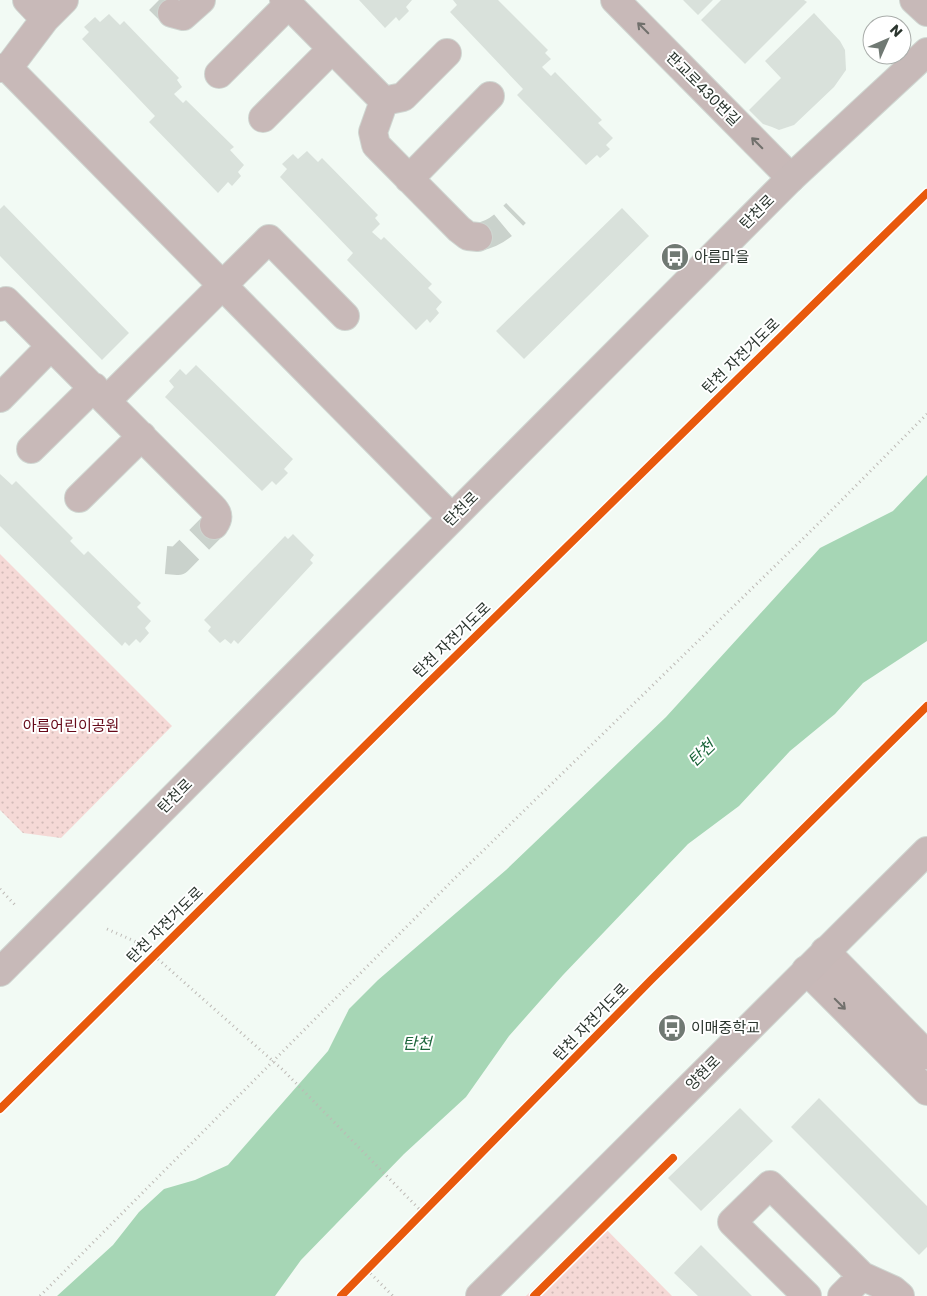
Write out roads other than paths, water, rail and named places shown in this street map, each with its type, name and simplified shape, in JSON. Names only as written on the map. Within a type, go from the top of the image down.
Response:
[{"type":"main road","points":[[914,0],[927,12]]},
{"type":"main road","name":"탄천로","points":[[0,972],[791,178],[927,52]]},
{"type":"main road","name":"양현로","points":[[480,1296],[927,851]]},
{"type":"street","points":[[64,0],[36,9],[4,68],[452,518]]},
{"type":"street","points":[[172,13],[183,16],[201,0]]},
{"type":"street","name":"판교로430번길","points":[[615,0],[791,178]]},
{"type":"street","points":[[219,74],[286,2],[384,101]]},
{"type":"street","points":[[263,118],[332,49]]},
{"type":"street","points":[[384,101],[402,97],[447,53]]},
{"type":"street","points":[[409,179],[490,96]]},
{"type":"street","points":[[384,101],[373,132],[376,145],[459,229],[468,236],[478,237]]},
{"type":"street","points":[[31,449],[100,394],[223,286],[269,239],[345,316]]},
{"type":"street","points":[[0,307],[6,301],[217,512],[218,519],[214,525]]},
{"type":"street","points":[[0,398],[51,346]]},
{"type":"street","points":[[79,498],[142,436]]},
{"type":"street","points":[[825,951],[927,1055]]},
{"type":"street","points":[[806,970],[927,1091]]},
{"type":"street","points":[[807,1296],[732,1222],[770,1185],[862,1276],[894,1290],[900,1296]]},
{"type":"street","points":[[842,1296],[862,1276]]},
{"type":"water","name":"탄천","points":[[927,475],[927,641],[863,683],[835,714],[790,751],[739,806],[688,844],[563,975],[509,1036],[466,1097],[404,1154],[301,1260],[275,1296],[57,1296],[113,1245],[139,1212],[164,1189],[195,1180],[228,1165],[328,1051],[349,1009],[378,980],[506,870],[666,717],[820,548],[893,511]]},
{"type":"tunnel","points":[[159,0],[172,13]]},
{"type":"tunnel","points":[[478,237],[494,231],[516,213]]},
{"type":"tunnel","points":[[166,560],[178,561],[214,525]]},
{"type":"place","name":"아름마을","points":[[675,257]]},
{"type":"place","name":"이매중학교","points":[[672,1028]]},
{"type":"park label","name":"아름어린이공원","points":[[71,726]]}]
